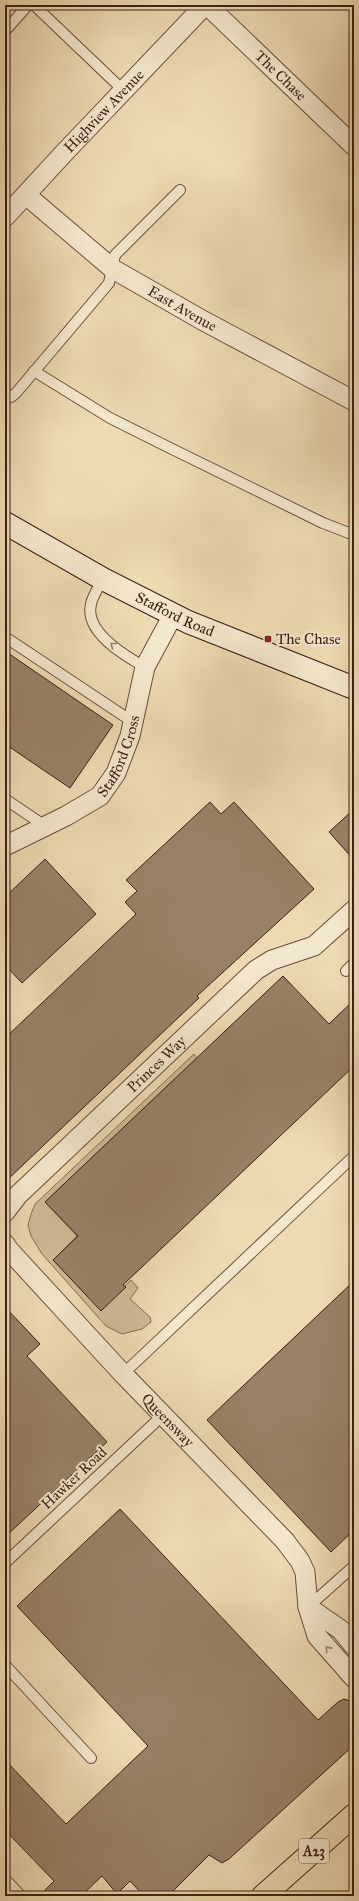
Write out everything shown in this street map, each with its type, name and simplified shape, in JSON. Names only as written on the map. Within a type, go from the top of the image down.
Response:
[{"type":"highway","name":"A23","points":[[263,1896],[354,1815]]},
{"type":"main road","name":"Stafford Road","points":[[5,523],[103,579],[173,615],[242,645],[354,688]]},
{"type":"street","name":"Highview Avenue","points":[[5,217],[123,90],[206,5]]},
{"type":"street","name":"The Chase","points":[[206,5],[354,146]]},
{"type":"street","name":"East Avenue","points":[[26,195],[113,269],[202,320],[354,401]]},
{"type":"street","name":"Stafford Cross","points":[[5,846],[66,816],[100,796],[116,773],[130,736],[145,667],[173,615]]},
{"type":"street","name":"Princes Way","points":[[5,1212],[18,1195],[256,970],[272,960],[314,946],[354,910]]},
{"type":"street","name":"Queensway","points":[[5,1244],[123,1374],[285,1541],[305,1572],[308,1607],[317,1636],[354,1678]]},
{"type":"street","points":[[308,1607],[341,1630],[354,1646]]},
{"type":"lane","points":[[5,31],[28,5]]},
{"type":"lane","points":[[34,5],[123,90]]},
{"type":"lane","points":[[5,394],[11,397],[16,393],[109,282],[116,255],[180,190]]},
{"type":"lane","points":[[34,371],[110,418],[168,448],[323,523],[354,534]]},
{"type":"lane","points":[[103,579],[91,605],[92,619],[96,628],[101,636],[145,667]]},
{"type":"lane","points":[[5,637],[133,722]]},
{"type":"lane","points":[[5,799],[45,826]]},
{"type":"lane","points":[[346,970],[354,963]]},
{"type":"lane","points":[[123,1374],[354,1156]]},
{"type":"lane","name":"Hawker Road","points":[[5,1563],[163,1415]]},
{"type":"lane","points":[[308,1607],[354,1566]]},
{"type":"lane","points":[[5,1665],[91,1758]]},
{"type":"lane","points":[[5,1879],[21,1896]]},
{"type":"shaded area","points":[[194,1054],[197,1058],[45,1202],[77,1236],[53,1260],[101,1310],[131,1280],[138,1288],[130,1299],[150,1317],[151,1322],[142,1329],[122,1334],[106,1326],[42,1254],[31,1236],[28,1225],[35,1204]]},
{"type":"building","points":[[5,651],[113,725],[70,788],[5,744]]},
{"type":"building","points":[[210,802],[221,814],[234,802],[314,889],[197,996],[199,998],[5,1182],[5,1038],[136,914],[125,902],[137,891],[126,880]]},
{"type":"building","points":[[354,809],[354,860],[329,832]]},
{"type":"building","points":[[45,859],[96,914],[22,983],[5,965],[5,897]]},
{"type":"building","points":[[283,976],[329,1024],[354,1000],[354,1066],[123,1285],[126,1287],[101,1311],[53,1260],[78,1236],[45,1202]]},
{"type":"building","points":[[354,1281],[354,1530],[331,1552],[207,1420]]},
{"type":"building","points":[[5,1307],[40,1344],[27,1356],[107,1442],[5,1537]]},
{"type":"building","points":[[120,1509],[318,1720],[338,1702],[344,1699],[350,1701],[354,1706],[354,1745],[229,1859],[222,1863],[209,1855],[168,1896],[144,1896],[130,1881],[117,1894],[102,1876],[81,1896],[39,1896],[54,1881],[5,1830],[5,1760],[66,1824],[148,1746],[17,1606]]},
{"type":"place","name":"The Chase","points":[[268,639]]}]
